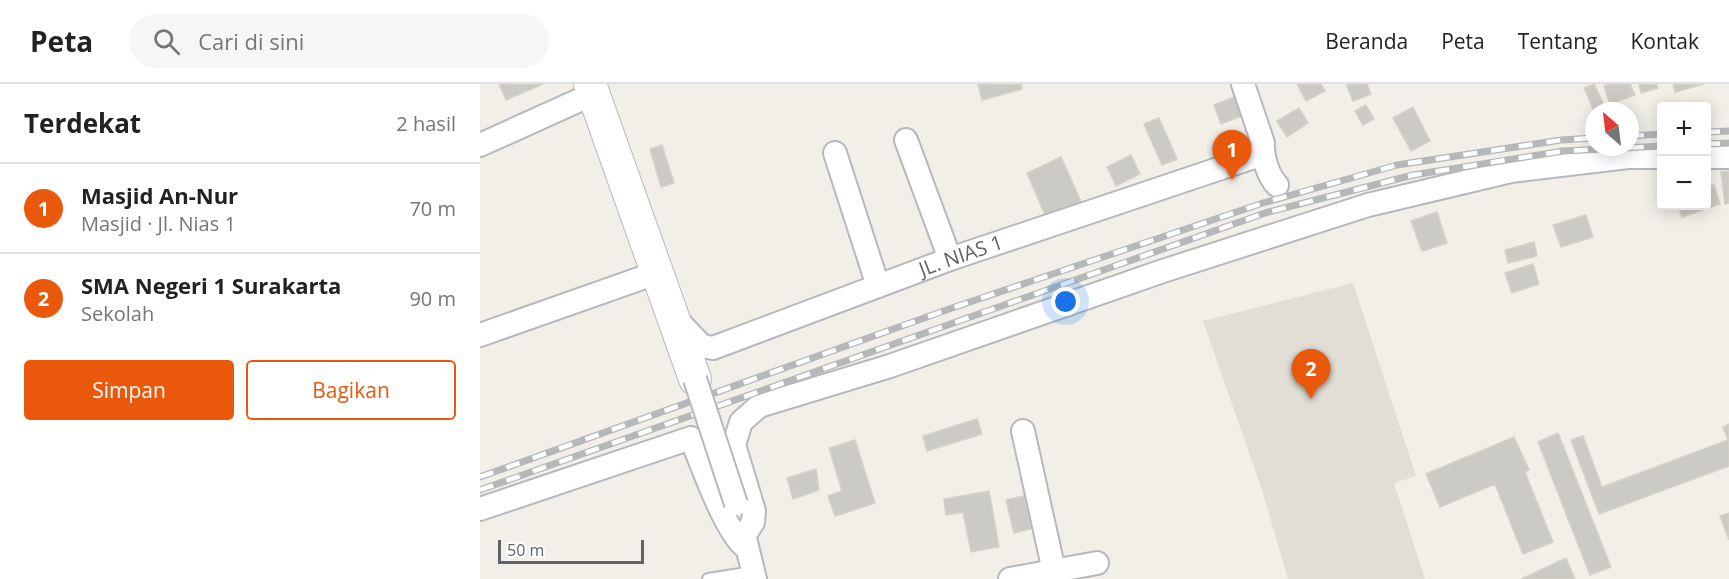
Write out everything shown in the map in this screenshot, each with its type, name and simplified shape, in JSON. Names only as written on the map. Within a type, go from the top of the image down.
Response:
[{"type":"main road","points":[[591,89],[695,379]]},
{"type":"street","points":[[1243,84],[1263,143],[1262,151],[1276,185]]},
{"type":"street","points":[[480,145],[591,89]]},
{"type":"street","points":[[906,140],[950,259]]},
{"type":"street","name":"JL. NIAS 1","points":[[672,316],[702,346],[713,348],[950,259],[1254,157],[1262,151]]},
{"type":"street","points":[[835,153],[878,286]]},
{"type":"street","points":[[746,542],[754,512],[734,445],[741,422],[759,406],[890,366],[1160,272],[1368,205],[1511,171],[1628,157],[1657,157]]},
{"type":"street","points":[[1711,157],[1729,157]]},
{"type":"street","points":[[480,335],[656,273]]},
{"type":"street","points":[[695,379],[736,504],[754,576]]},
{"type":"street","points":[[1023,431],[1054,571]]},
{"type":"street","points":[[480,509],[691,438],[735,538],[746,542]]},
{"type":"street","points":[[1010,579],[1097,563]]},
{"type":"lane","points":[[708,579],[754,576]]},
{"type":"shaded area","points":[[1353,283],[1416,476],[1394,483],[1425,579],[1288,579],[1262,490],[1203,321]]},
{"type":"building","points":[[499,84],[543,84],[506,100]]},
{"type":"building","points":[[978,84],[1021,84],[1022,89],[982,100]]},
{"type":"building","points":[[1297,84],[1321,84],[1325,91],[1306,101]]},
{"type":"building","points":[[1346,84],[1367,84],[1371,94],[1353,101]]},
{"type":"building","points":[[1594,84],[1603,102],[1590,102],[1584,88]]},
{"type":"building","points":[[1630,84],[1635,95],[1609,102],[1604,86]]},
{"type":"building","points":[[1639,84],[1656,84],[1658,88],[1641,93]]},
{"type":"building","points":[[1673,84],[1704,84],[1675,92]]},
{"type":"building","points":[[1239,95],[1247,114],[1221,124],[1214,105]]},
{"type":"building","points":[[1366,105],[1374,119],[1363,125],[1355,111]]},
{"type":"building","points":[[1413,107],[1430,141],[1411,151],[1393,118]]},
{"type":"building","points":[[1299,108],[1308,123],[1287,137],[1277,121]]},
{"type":"building","points":[[1159,118],[1177,159],[1162,165],[1144,124]]},
{"type":"building","points":[[662,145],[674,183],[661,187],[650,149]]},
{"type":"building","points":[[1131,155],[1140,174],[1116,186],[1107,167]]},
{"type":"building","points":[[1061,157],[1083,206],[1048,222],[1027,173]]},
{"type":"building","points":[[1729,171],[1729,203],[1725,204],[1721,172]]},
{"type":"building","points":[[1714,185],[1720,204],[1711,207],[1711,186]]},
{"type":"building","points":[[1679,210],[1702,210],[1682,217]]},
{"type":"building","points":[[1437,212],[1447,243],[1422,251],[1411,221]]},
{"type":"building","points":[[1586,215],[1593,237],[1561,247],[1553,225]]},
{"type":"building","points":[[1534,242],[1537,256],[1508,263],[1505,250]]},
{"type":"building","points":[[1533,264],[1539,284],[1512,293],[1505,273]]},
{"type":"building","points":[[977,419],[982,434],[927,451],[923,436]]},
{"type":"building","points":[[1729,424],[1729,466],[1599,514],[1571,440],[1583,436],[1602,487],[1728,440],[1723,427]]},
{"type":"building","points":[[1558,433],[1611,567],[1590,575],[1538,442]]},
{"type":"building","points":[[1514,437],[1529,470],[1525,472],[1553,542],[1523,554],[1495,484],[1440,507],[1426,474]]},
{"type":"building","points":[[855,440],[875,503],[835,516],[828,496],[842,491],[829,448]]},
{"type":"building","points":[[816,469],[819,490],[793,499],[787,478]]},
{"type":"building","points":[[989,491],[999,547],[971,552],[963,512],[946,515],[944,499]]},
{"type":"building","points":[[1024,496],[1031,529],[1014,533],[1006,500]]},
{"type":"building","points":[[1729,513],[1729,540],[1720,516]]},
{"type":"building","points":[[1566,558],[1575,579],[1521,579]]},
{"type":"railway","points":[[1711,132],[1729,131]]},
{"type":"railway","points":[[1639,135],[1657,134]]},
{"type":"railway","points":[[480,477],[952,308],[1263,203],[1397,165],[1561,140],[1585,139]]},
{"type":"railway","points":[[1711,144],[1729,143]]},
{"type":"railway","points":[[480,490],[1265,213],[1413,175],[1563,151],[1657,146]]},
{"type":"place","name":"Masjid An-Nur","points":[[1232,180]]},
{"type":"place","name":"SMA Negeri 1 Surakarta","points":[[1311,399]]}]
